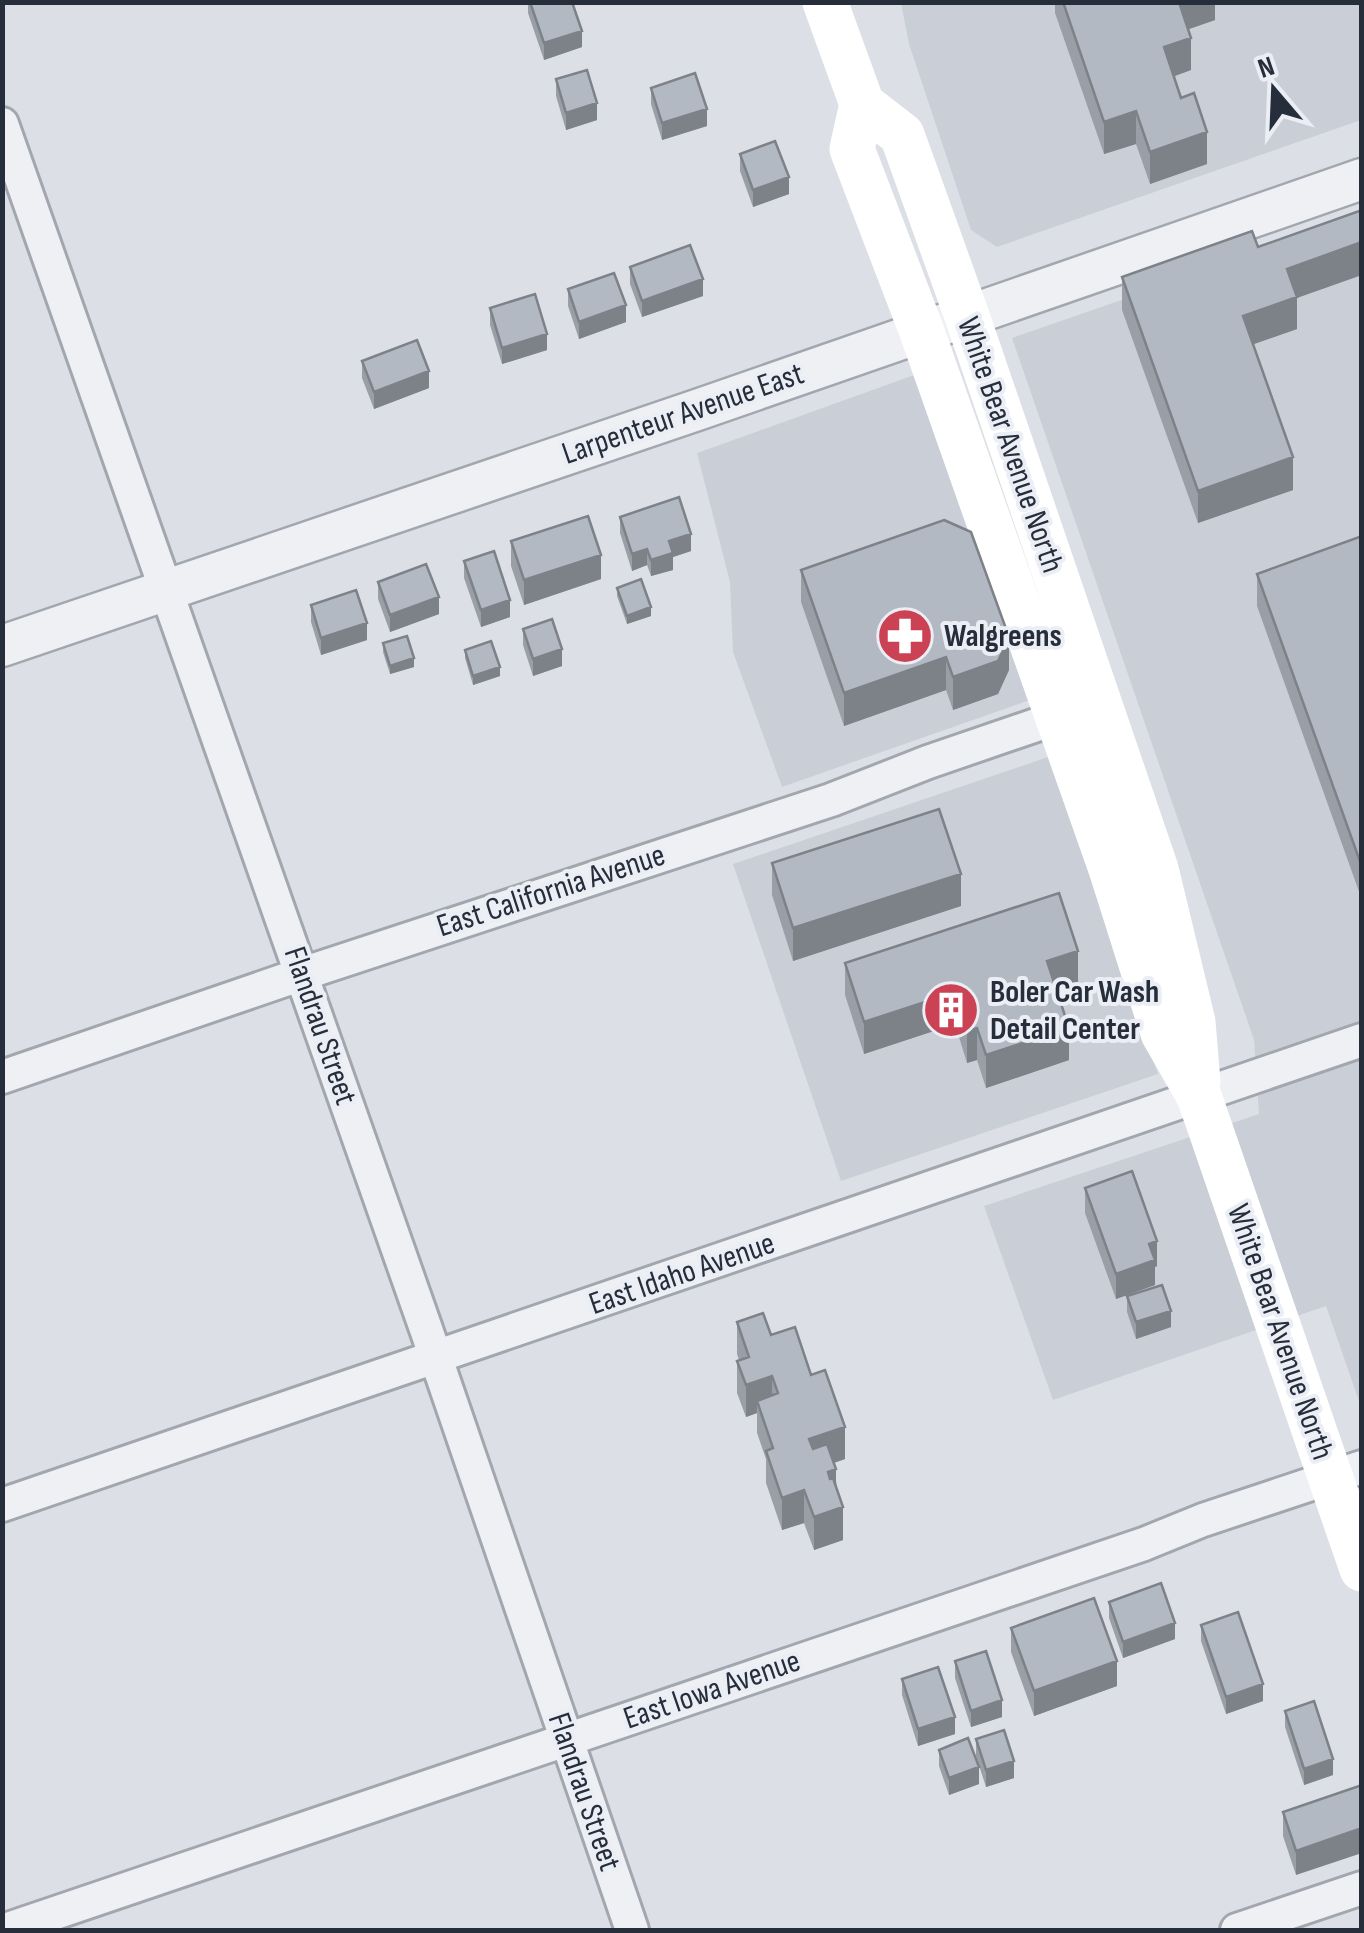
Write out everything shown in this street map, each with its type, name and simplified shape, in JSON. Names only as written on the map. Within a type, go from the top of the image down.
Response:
[{"type":"main road","points":[[825,2],[862,104]]},
{"type":"main road","name":"White Bear Avenue North","points":[[1078,710],[922,332],[852,150],[862,104],[902,135],[966,316],[1078,710],[1111,869],[1162,1034],[1199,1096],[1346,1472],[1362,1569]]},
{"type":"street","name":"Flandrau Street","points":[[2,124],[436,1358],[632,1930]]},
{"type":"street","name":"Larpenteur Avenue East","points":[[2,646],[1362,179]]},
{"type":"street","name":"East California Avenue","points":[[2,1077],[831,800],[1078,710]]},
{"type":"street","name":"East Idaho Avenue","points":[[2,1504],[1362,1040]]},
{"type":"street","name":"East Iowa Avenue","points":[[4,1930],[1127,1550],[1202,1520],[1346,1472]]},
{"type":"street","points":[[1237,1930],[1362,1888]]},
{"type":"shaded area","points":[[901,3],[1361,3],[1361,120],[997,247],[971,230],[909,44]]},
{"type":"shaded area","points":[[1361,217],[1361,1407],[1326,1306],[1053,1400],[984,1206],[1259,1114],[1254,1040],[1012,338]]},
{"type":"shaded area","points":[[917,374],[1030,700],[782,787],[733,652],[730,582],[697,453]]},
{"type":"shaded area","points":[[1051,756],[1158,1074],[841,1181],[733,864]]},
{"type":"building","points":[[530,2],[572,2],[582,31],[544,43]]},
{"type":"building","points":[[1063,2],[1179,2],[1191,38],[1164,47],[1181,98],[1194,93],[1207,132],[1150,152],[1136,111],[1104,122]]},
{"type":"building","points":[[587,70],[597,103],[566,113],[556,79]]},
{"type":"building","points":[[695,73],[707,109],[662,123],[651,88]]},
{"type":"building","points":[[775,141],[789,177],[753,190],[740,154]]},
{"type":"building","points":[[1362,210],[1362,242],[1287,269],[1297,297],[1243,316],[1293,457],[1198,491],[1122,277],[1252,231],[1258,247]]},
{"type":"building","points":[[690,245],[703,279],[642,301],[630,267]]},
{"type":"building","points":[[614,273],[626,305],[579,322],[568,289]]},
{"type":"building","points":[[535,294],[547,334],[502,348],[490,308]]},
{"type":"building","points":[[417,340],[429,371],[374,392],[362,361]]},
{"type":"building","points":[[679,497],[691,534],[669,541],[673,553],[651,560],[647,549],[632,554],[620,517]]},
{"type":"building","points":[[588,516],[601,555],[524,580],[511,541]]},
{"type":"building","name":"Walgreens","points":[[944,520],[971,532],[1009,637],[998,661],[953,677],[946,657],[844,693],[801,570]]},
{"type":"building","points":[[1362,536],[1362,867],[1257,574]]},
{"type":"building","points":[[494,551],[510,600],[481,610],[464,561]]},
{"type":"building","points":[[426,564],[439,597],[390,615],[378,582]]},
{"type":"building","points":[[641,579],[651,607],[627,616],[617,588]]},
{"type":"building","points":[[356,590],[367,623],[321,638],[311,605]]},
{"type":"building","points":[[552,619],[562,649],[533,659],[523,629]]},
{"type":"building","points":[[407,636],[414,658],[390,666],[383,643]]},
{"type":"building","points":[[491,641],[500,667],[473,676],[465,650]]},
{"type":"building","points":[[939,809],[961,874],[793,928],[772,863]]},
{"type":"building","name":"Boler Car Wash Detail Center","points":[[1059,893],[1078,951],[1047,961],[1069,1028],[986,1055],[977,1028],[967,1031],[955,992],[864,1022],[845,963]]},
{"type":"building","points":[[1132,1171],[1157,1241],[1149,1244],[1155,1260],[1116,1274],[1085,1188]]},
{"type":"building","points":[[1162,1285],[1171,1311],[1136,1322],[1127,1296]]},
{"type":"building","points":[[763,1313],[771,1335],[795,1327],[811,1375],[825,1370],[845,1427],[809,1439],[813,1449],[827,1444],[836,1469],[828,1472],[843,1507],[814,1517],[804,1490],[782,1498],[766,1451],[773,1448],[757,1401],[778,1393],[772,1376],[746,1385],[737,1361],[749,1357],[737,1322]]},
{"type":"building","points":[[1161,1583],[1175,1623],[1123,1642],[1109,1602]]},
{"type":"building","points":[[1094,1598],[1117,1661],[1034,1691],[1011,1628]]},
{"type":"building","points":[[1238,1612],[1263,1684],[1226,1697],[1201,1625]]},
{"type":"building","points":[[986,1651],[1002,1700],[971,1711],[955,1661]]},
{"type":"building","points":[[938,1667],[955,1717],[918,1729],[902,1679]]},
{"type":"building","points":[[1314,1701],[1333,1759],[1304,1769],[1285,1711]]},
{"type":"building","points":[[1004,1730],[1014,1761],[986,1770],[976,1739]]},
{"type":"building","points":[[968,1738],[979,1767],[949,1778],[939,1750]]},
{"type":"building","points":[[1362,1785],[1362,1828],[1296,1851],[1283,1812]]},
{"type":"place","name":"Walgreens","points":[[905,636]]},
{"type":"place","name":"Boler Car Wash Detail Center","points":[[951,1010]]}]
